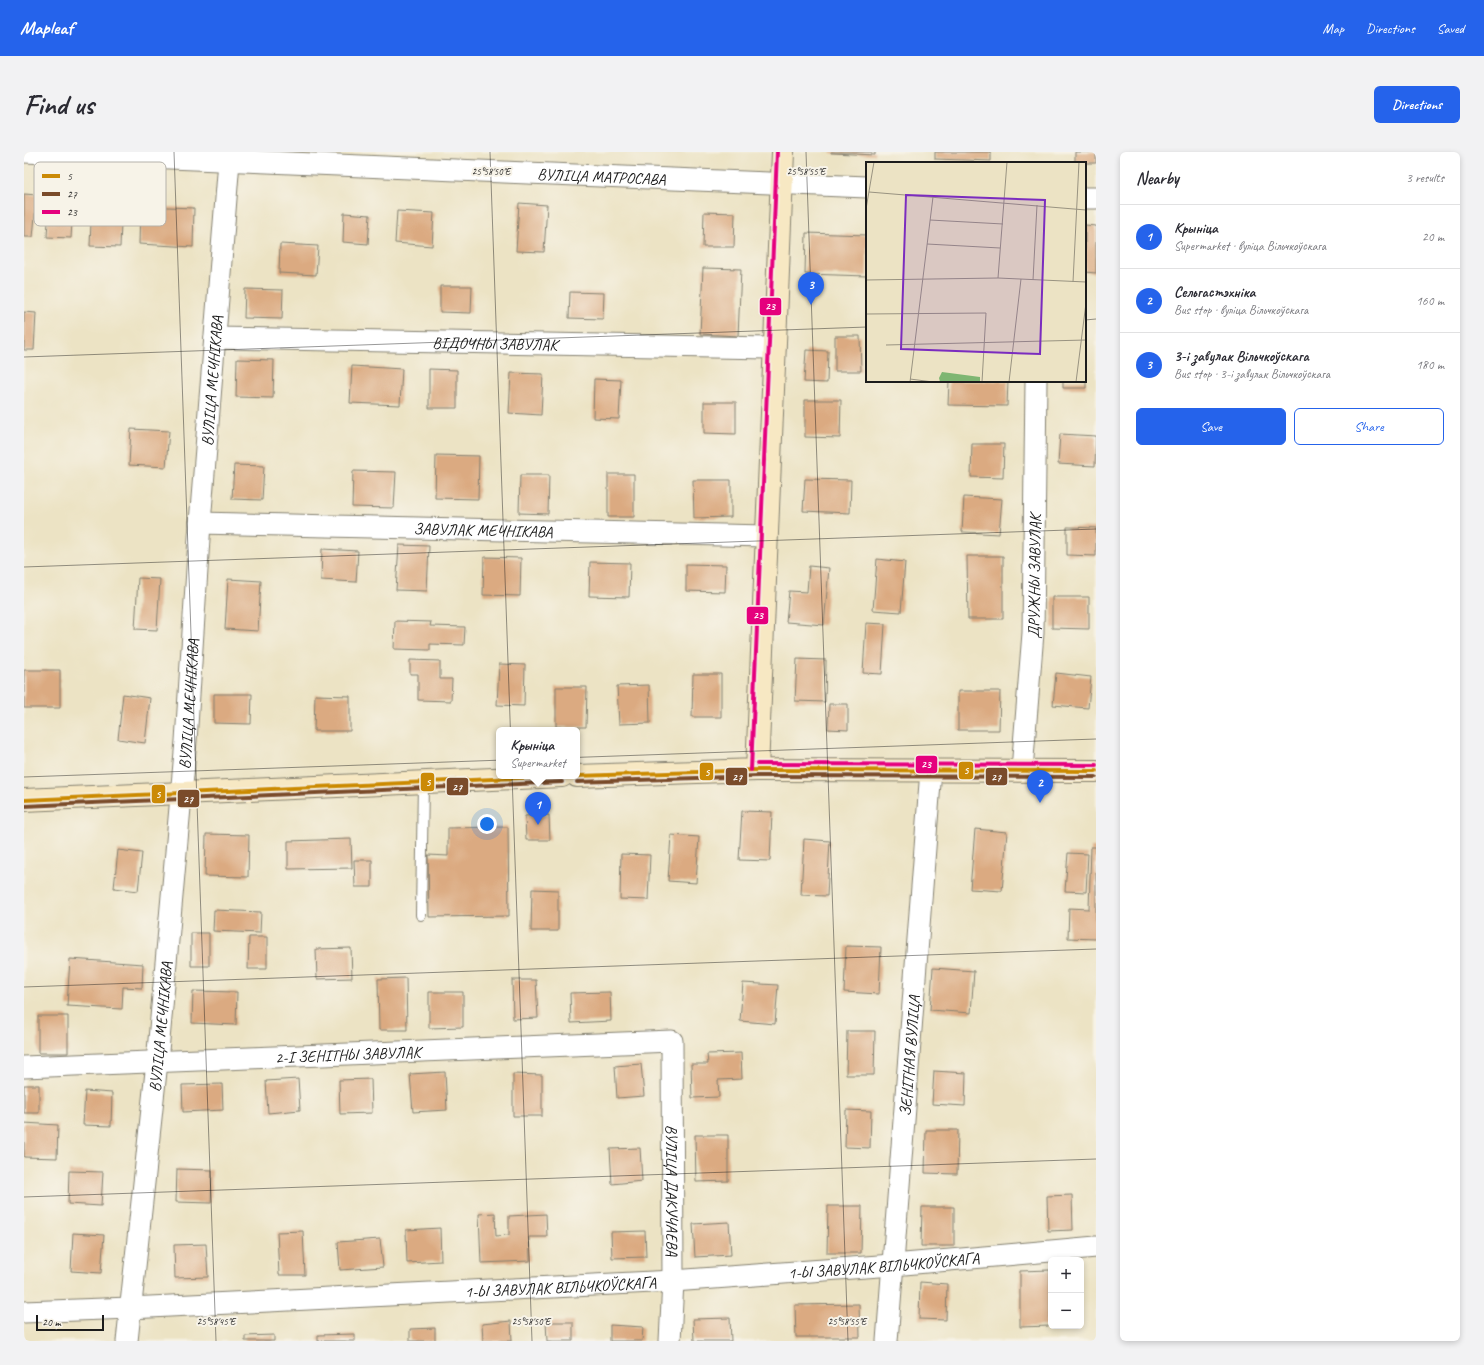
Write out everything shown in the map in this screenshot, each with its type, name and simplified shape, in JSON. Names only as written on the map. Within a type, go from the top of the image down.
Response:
[{"type":"main road","points":[[757,770],[766,536],[776,348],[783,152]]},
{"type":"main road","points":[[580,776],[757,770],[1096,771]]},
{"type":"main road","points":[[24,800],[496,779]]},
{"type":"street","name":"ВУЛІЦА МАТРОСАВА","points":[[24,152],[866,187]]},
{"type":"street","name":"ВУЛІЦА МЕЧНІКАВА","points":[[127,1341],[157,1062],[186,741],[200,523],[229,161]]},
{"type":"street","name":"ВІДОЧНЫ ЗАВУЛАК","points":[[215,338],[776,348]]},
{"type":"street","name":"ДРУЖНЫ ЗАВУЛАК","points":[[1022,770],[1033,633],[1036,382]]},
{"type":"street","name":"ЗАВУЛАК МЕЧНІКАВА","points":[[200,523],[766,536]]},
{"type":"street","name":"ЗЕНІТНАЯ ВУЛІЦА","points":[[887,1341],[930,770]]},
{"type":"street","name":"2-І ЗЕНІТНЫ ЗАВУЛАК","points":[[24,1067],[672,1040]]},
{"type":"street","name":"ВУЛІЦА ДАКУЧАЕВА","points":[[670,1341],[673,1281],[672,1040]]},
{"type":"street","name":"1-Ы ЗАВУЛАК ВІЛЬЧКОЎСКАГА","points":[[24,1312],[673,1281],[892,1265],[1096,1247]]},
{"type":"lane","points":[[420,915],[423,782]]},
{"type":"building","points":[[875,152],[875,155],[831,153]]},
{"type":"building","points":[[935,152],[991,152],[991,161],[935,159]]},
{"type":"building","points":[[1075,152],[1096,152],[1096,163],[1075,162]]},
{"type":"building","points":[[24,194],[34,195],[33,237],[24,237]]},
{"type":"building","points":[[519,203],[547,205],[544,252],[516,251]]},
{"type":"building","points":[[166,207],[194,208],[193,247],[139,244],[139,226],[166,226]]},
{"type":"building","points":[[397,211],[434,213],[432,246],[395,243]]},
{"type":"building","points":[[704,212],[735,213],[734,247],[703,247]]},
{"type":"building","points":[[344,213],[370,215],[368,244],[343,242]]},
{"type":"building","points":[[1086,225],[1096,226],[1096,273],[1086,272]]},
{"type":"building","points":[[48,226],[72,226],[71,238],[47,237]]},
{"type":"building","points":[[91,226],[121,226],[120,247],[90,246]]},
{"type":"building","points":[[806,233],[866,235],[866,276],[805,274]]},
{"type":"building","points":[[280,244],[318,246],[316,275],[279,273]]},
{"type":"building","points":[[703,268],[741,269],[738,336],[700,334]]},
{"type":"building","points":[[440,286],[472,286],[471,313],[440,312]]},
{"type":"building","points":[[245,289],[283,290],[282,319],[244,318]]},
{"type":"building","points":[[570,292],[604,293],[603,319],[569,318]]},
{"type":"building","points":[[24,312],[36,313],[34,350],[24,350]]},
{"type":"building","points":[[835,336],[860,336],[861,371],[835,371]]},
{"type":"building","points":[[806,350],[828,351],[827,383],[804,382]]},
{"type":"building","points":[[237,359],[274,360],[273,398],[236,397]]},
{"type":"building","points":[[352,366],[402,369],[400,405],[350,403]]},
{"type":"building","points":[[429,369],[457,370],[457,408],[429,408]]},
{"type":"building","points":[[511,373],[543,374],[541,415],[509,413]]},
{"type":"building","points":[[594,379],[621,380],[619,419],[593,418]]},
{"type":"building","points":[[949,382],[1008,382],[1007,406],[948,405]]},
{"type":"building","points":[[1063,382],[1086,382],[1086,388],[1063,388]]},
{"type":"building","points":[[805,400],[841,400],[840,438],[805,437]]},
{"type":"building","points":[[704,402],[736,402],[736,434],[704,433]]},
{"type":"building","points":[[131,429],[169,431],[166,467],[129,465]]},
{"type":"building","points":[[1060,434],[1096,436],[1095,466],[1058,464]]},
{"type":"building","points":[[972,444],[1004,444],[1003,478],[971,477]]},
{"type":"building","points":[[436,455],[479,456],[478,499],[435,498]]},
{"type":"building","points":[[234,465],[264,466],[262,500],[232,499]]},
{"type":"building","points":[[353,471],[396,472],[394,508],[352,507]]},
{"type":"building","points":[[608,474],[634,474],[634,517],[608,517]]},
{"type":"building","points":[[520,475],[549,475],[548,514],[519,513]]},
{"type":"building","points":[[805,479],[851,480],[850,513],[803,511]]},
{"type":"building","points":[[693,480],[731,480],[731,517],[694,518]]},
{"type":"building","points":[[964,497],[1002,499],[999,534],[962,532]]},
{"type":"building","points":[[1067,527],[1096,528],[1096,556],[1067,555]]},
{"type":"building","points":[[399,545],[429,546],[427,591],[396,590]]},
{"type":"building","points":[[322,549],[358,551],[356,582],[321,580]]},
{"type":"building","points":[[967,556],[1003,556],[1003,619],[968,619]]},
{"type":"building","points":[[484,557],[521,558],[520,596],[483,595]]},
{"type":"building","points":[[877,559],[905,562],[901,612],[873,610]]},
{"type":"building","points":[[590,562],[630,563],[629,597],[589,596]]},
{"type":"building","points":[[686,564],[726,565],[725,592],[686,591]]},
{"type":"building","points":[[809,566],[829,568],[824,625],[786,622],[789,591],[807,592]]},
{"type":"building","points":[[138,578],[160,579],[157,630],[135,629]]},
{"type":"building","points":[[228,579],[261,581],[258,631],[225,629]]},
{"type":"building","points":[[1052,597],[1089,597],[1089,629],[1052,628]]},
{"type":"building","points":[[395,621],[431,622],[430,626],[465,627],[464,645],[430,644],[430,650],[394,649]]},
{"type":"building","points":[[866,623],[885,624],[882,674],[863,673]]},
{"type":"building","points":[[797,659],[826,660],[825,702],[795,701]]},
{"type":"building","points":[[410,660],[440,661],[440,679],[452,679],[451,701],[418,700],[418,674],[410,674]]},
{"type":"building","points":[[499,664],[525,665],[524,706],[497,705]]},
{"type":"building","points":[[24,670],[60,670],[60,708],[24,708]]},
{"type":"building","points":[[1056,673],[1091,677],[1088,708],[1053,705]]},
{"type":"building","points":[[693,674],[721,674],[721,717],[692,717]]},
{"type":"building","points":[[649,685],[650,723],[619,724],[617,686]]},
{"type":"building","points":[[556,687],[587,687],[586,727],[556,727]]},
{"type":"building","points":[[958,691],[1000,691],[999,730],[958,730]]},
{"type":"building","points":[[123,694],[150,698],[145,743],[118,739]]},
{"type":"building","points":[[214,694],[252,694],[251,724],[214,723]]},
{"type":"building","points":[[315,695],[350,696],[350,731],[314,731]]},
{"type":"building","points":[[829,704],[848,704],[848,730],[828,729]]},
{"type":"building","points":[[742,811],[772,812],[770,861],[739,860]]},
{"type":"building","points":[[549,815],[550,840],[526,840],[525,816]]},
{"type":"building","points":[[508,827],[509,916],[429,917],[428,855],[448,856],[448,828]]},
{"type":"building","points":[[975,829],[1007,832],[1002,891],[970,889]]},
{"type":"building","points":[[206,834],[249,835],[248,877],[205,876]]},
{"type":"building","points":[[671,835],[699,837],[696,883],[668,881]]},
{"type":"building","points":[[351,839],[352,868],[288,869],[288,841]]},
{"type":"building","points":[[804,839],[830,841],[827,896],[801,895]]},
{"type":"building","points":[[1091,847],[1096,847],[1096,939],[1068,938],[1069,908],[1089,909]]},
{"type":"building","points":[[118,850],[142,853],[138,891],[114,888]]},
{"type":"building","points":[[1068,853],[1088,854],[1086,892],[1065,891]]},
{"type":"building","points":[[621,854],[650,855],[648,900],[620,899]]},
{"type":"building","points":[[354,860],[372,860],[372,887],[355,887]]},
{"type":"building","points":[[532,889],[558,890],[558,931],[531,931]]},
{"type":"building","points":[[214,910],[261,912],[260,933],[213,931]]},
{"type":"building","points":[[191,933],[209,933],[209,966],[191,966]]},
{"type":"building","points":[[249,937],[267,937],[267,969],[248,969]]},
{"type":"building","points":[[846,946],[881,947],[879,994],[844,992]]},
{"type":"building","points":[[351,948],[352,978],[317,979],[316,949]]},
{"type":"building","points":[[70,959],[143,964],[142,988],[123,987],[122,1009],[67,1006]]},
{"type":"building","points":[[933,968],[974,971],[971,1013],[930,1010]]},
{"type":"building","points":[[406,978],[407,1030],[379,1030],[378,979]]},
{"type":"building","points":[[512,980],[536,980],[538,1018],[513,1019]]},
{"type":"building","points":[[743,983],[778,985],[775,1024],[740,1021]]},
{"type":"building","points":[[193,991],[237,992],[236,1025],[192,1023]]},
{"type":"building","points":[[429,992],[463,992],[463,1027],[429,1028]]},
{"type":"building","points":[[610,992],[611,1021],[571,1023],[570,993]]},
{"type":"building","points":[[38,1016],[68,1016],[68,1053],[38,1053]]},
{"type":"building","points":[[847,1031],[875,1031],[874,1075],[846,1075]]},
{"type":"building","points":[[741,1053],[742,1079],[718,1080],[719,1097],[692,1098],[691,1064],[708,1064],[707,1054]]},
{"type":"building","points":[[641,1064],[644,1096],[617,1098],[615,1066]]},
{"type":"building","points":[[934,1071],[966,1073],[965,1106],[932,1104]]},
{"type":"building","points":[[445,1072],[447,1110],[413,1112],[410,1074]]},
{"type":"building","points":[[513,1074],[542,1075],[542,1116],[513,1116]]},
{"type":"building","points":[[298,1079],[300,1110],[268,1113],[266,1081]]},
{"type":"building","points":[[371,1079],[372,1113],[340,1114],[339,1080]]},
{"type":"building","points":[[222,1084],[223,1110],[183,1112],[182,1085]]},
{"type":"building","points":[[24,1085],[39,1085],[39,1113],[24,1113]]},
{"type":"building","points":[[85,1091],[112,1093],[111,1126],[83,1125]]},
{"type":"building","points":[[846,1110],[871,1111],[870,1148],[845,1147]]},
{"type":"building","points":[[24,1123],[58,1125],[57,1158],[24,1157]]},
{"type":"building","points":[[926,1130],[958,1130],[957,1174],[925,1173]]},
{"type":"building","points":[[695,1135],[728,1135],[728,1181],[696,1182]]},
{"type":"building","points":[[640,1148],[642,1181],[612,1184],[610,1149]]},
{"type":"building","points":[[177,1169],[212,1170],[211,1203],[176,1202]]},
{"type":"building","points":[[69,1171],[103,1172],[101,1206],[68,1204]]},
{"type":"building","points":[[1072,1195],[1073,1230],[1048,1231],[1047,1196]]},
{"type":"building","points":[[828,1206],[862,1206],[861,1253],[827,1253]]},
{"type":"building","points":[[922,1207],[954,1207],[954,1246],[921,1246]]},
{"type":"building","points":[[495,1213],[496,1236],[509,1235],[509,1216],[546,1214],[547,1237],[529,1237],[530,1261],[481,1263],[479,1214]]},
{"type":"building","points":[[729,1222],[731,1255],[695,1257],[693,1224]]},
{"type":"building","points":[[440,1228],[441,1261],[407,1263],[406,1230]]},
{"type":"building","points":[[303,1231],[305,1275],[279,1275],[277,1232]]},
{"type":"building","points":[[645,1231],[646,1257],[612,1258],[611,1232]]},
{"type":"building","points":[[73,1233],[104,1235],[101,1273],[71,1271]]},
{"type":"building","points":[[380,1239],[383,1267],[340,1270],[338,1242]]},
{"type":"building","points":[[206,1244],[208,1277],[175,1278],[174,1245]]},
{"type":"building","points":[[1048,1270],[1048,1326],[1020,1327],[1020,1271]]},
{"type":"building","points":[[920,1282],[947,1284],[946,1320],[919,1319]]},
{"type":"building","points":[[859,1304],[860,1337],[796,1337],[795,1305]]},
{"type":"building","points":[[730,1318],[731,1341],[694,1341],[693,1319]]},
{"type":"building","points":[[511,1321],[512,1341],[483,1341],[482,1324]]},
{"type":"building","points":[[546,1322],[573,1322],[573,1341],[547,1341]]},
{"type":"building","points":[[610,1325],[643,1327],[642,1341],[610,1341]]},
{"type":"building","points":[[435,1328],[435,1341],[410,1341],[410,1329]]},
{"type":"building","points":[[355,1334],[355,1341],[318,1341],[318,1335]]},
{"type":"building","points":[[274,1335],[274,1341],[245,1341],[245,1336]]},
{"type":"transit line","name":"23","points":[[751,770],[777,152]]},
{"type":"transit line","name":"23","points":[[757,764],[1096,765]]},
{"type":"transit line","name":"5","points":[[580,776],[757,770],[1096,771]]},
{"type":"transit line","name":"27","points":[[577,782],[757,776],[1096,777]]},
{"type":"transit line","name":"5","points":[[24,800],[496,779]]},
{"type":"transit line","name":"27","points":[[24,806],[562,782]]},
{"type":"place","name":"3-і завулак Вільчкоўскага","points":[[811,305]]},
{"type":"place","name":"Сельгастэхніка","points":[[1040,803]]},
{"type":"place","name":"Крыніца","points":[[538,825]]}]
